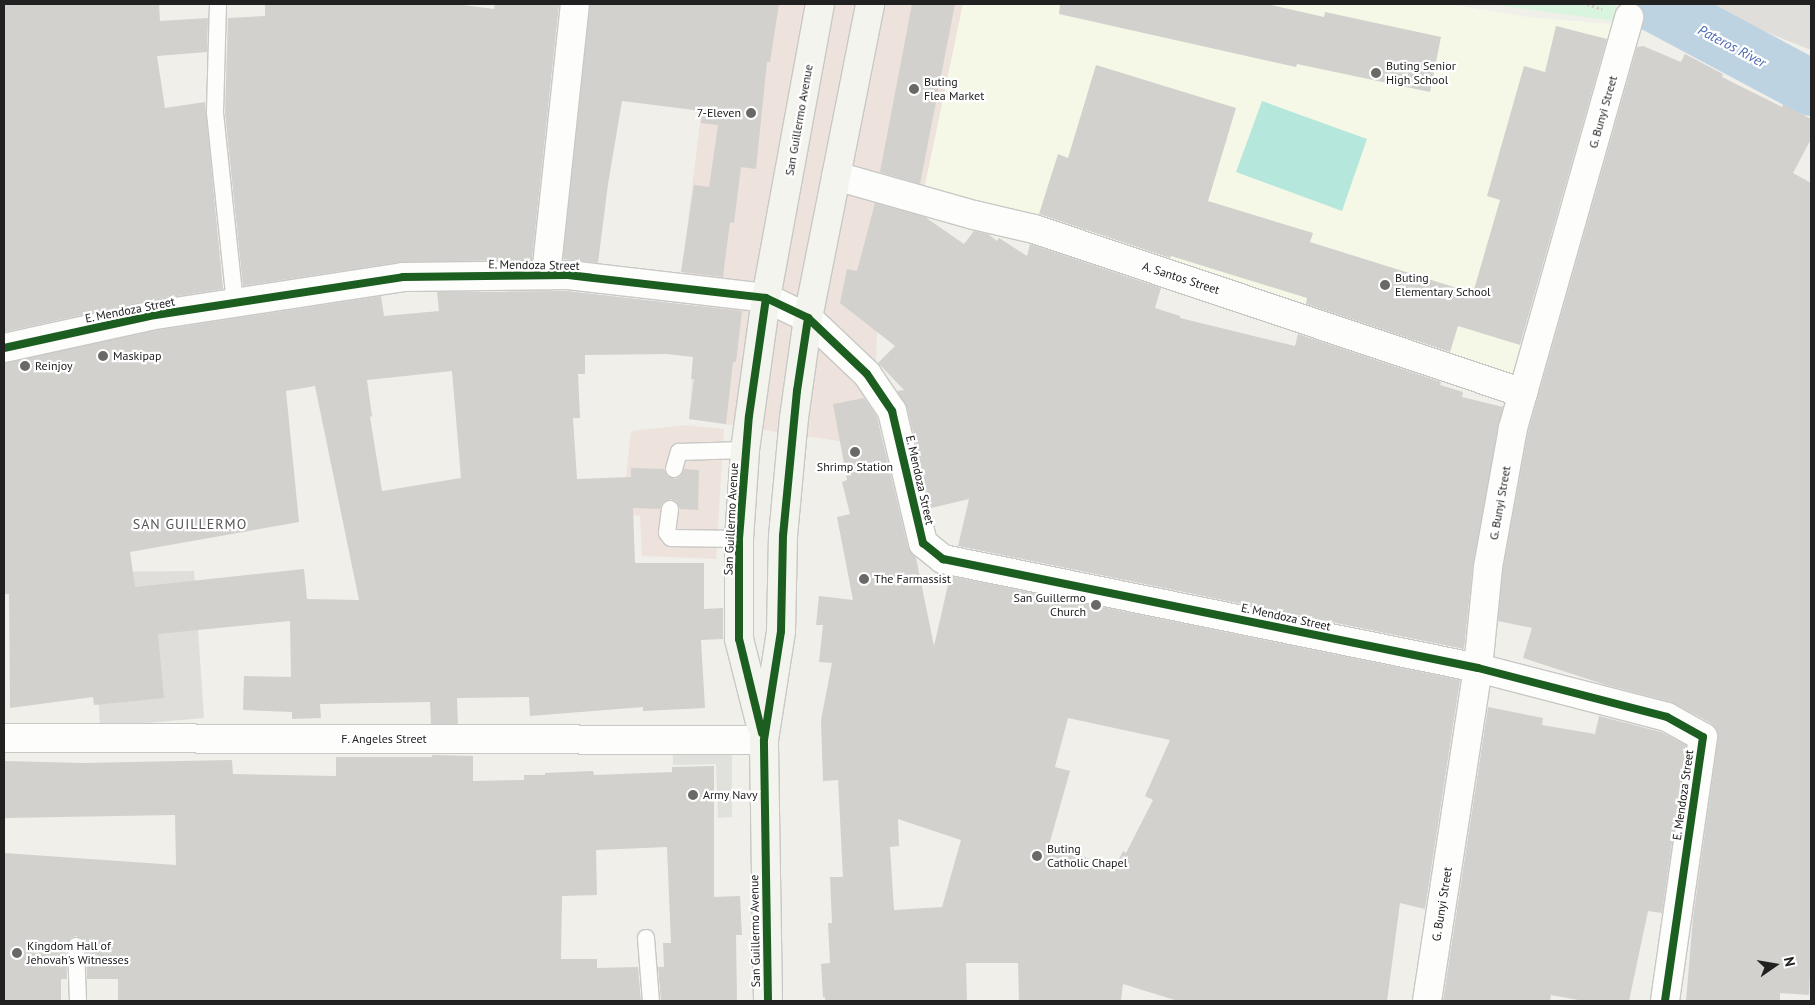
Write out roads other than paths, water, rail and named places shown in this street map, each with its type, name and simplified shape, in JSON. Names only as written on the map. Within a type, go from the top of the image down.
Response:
[{"type":"main road","name":"San Guillermo Avenue","points":[[764,740],[739,639],[739,539],[745,450],[766,298],[820,4]]},
{"type":"main road","name":"San Guillermo Avenue","points":[[768,1001],[764,740],[781,631],[783,536],[796,400],[808,318],[870,4]]},
{"type":"street","points":[[546,275],[575,4]]},
{"type":"street","name":"G. Bunyi Street","points":[[1427,1001],[1478,668],[1488,567],[1513,428],[1629,17]]},
{"type":"street","name":"A. Santos Street","points":[[836,176],[974,216],[1034,230],[1523,393]]},
{"type":"street","name":"E. Mendoza Street","points":[[4,348],[149,316],[403,277],[568,275],[766,298],[808,318],[867,374],[892,412],[923,543],[943,559],[1478,668],[1667,717],[1702,737],[1665,1001]]},
{"type":"street","name":"F. Angeles Street","points":[[4,738],[764,740]]},
{"type":"lane","points":[[218,4],[215,113],[235,303]]},
{"type":"lane","points":[[674,469],[679,452],[745,450]]},
{"type":"lane","points":[[670,509],[667,533],[671,538],[739,539]]},
{"type":"lane","points":[[646,938],[651,1001]]},
{"type":"lane","points":[[76,946],[78,1001]]},
{"type":"waterway","name":"Pateros River","points":[[1654,4],[1811,88]]},
{"type":"place","name":"Buting Senior High School","points":[[1376,73]]},
{"type":"place","name":"Buting Flea Market","points":[[914,89]]},
{"type":"place","name":"7-Eleven","points":[[751,113]]},
{"type":"place","name":"Buting Elementary School","points":[[1385,285]]},
{"type":"place","name":"Maskipap","points":[[103,356]]},
{"type":"place","name":"Reinjoy","points":[[25,366]]},
{"type":"place","name":"Shrimp Station","points":[[855,452]]},
{"type":"place","name":"The Farmassist","points":[[864,579]]},
{"type":"place","name":"San Guillermo Church","points":[[1096,605]]},
{"type":"place","name":"Army Navy","points":[[693,795]]},
{"type":"place","name":"Buting Catholic Chapel","points":[[1037,856]]},
{"type":"place","name":"Kingdom Hall of Jehovah's Witnesses","points":[[17,953]]},
{"type":"district","name":"SAN GUILLERMO","points":[[190,524]]}]
